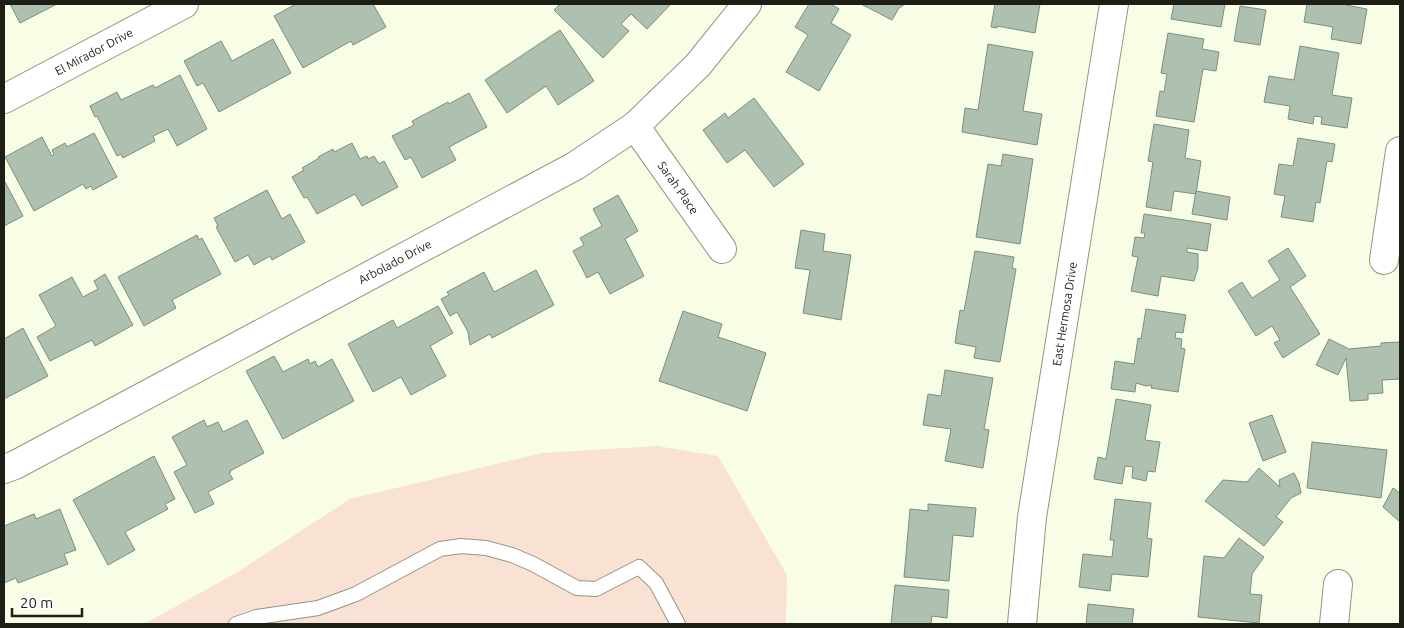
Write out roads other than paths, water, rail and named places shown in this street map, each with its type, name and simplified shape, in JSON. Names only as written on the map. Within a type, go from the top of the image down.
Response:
[{"type":"street","name":"El Mirador Drive","points":[[4,99],[184,4]]},
{"type":"street","name":"Arbolado Drive","points":[[4,469],[23,461],[575,166],[635,126],[698,65],[747,4]]},
{"type":"street","name":"East Hermosa Drive","points":[[1022,624],[1032,517],[1114,4]]},
{"type":"street","name":"Sarah Place","points":[[635,126],[722,249]]},
{"type":"street","points":[[1384,260],[1400,151]]},
{"type":"street","points":[[1334,624],[1338,584]]},
{"type":"lane","points":[[236,624],[258,617],[318,608],[356,594],[440,549],[462,546],[486,548],[512,555],[577,588],[596,588],[640,567],[656,583],[678,624]]}]
